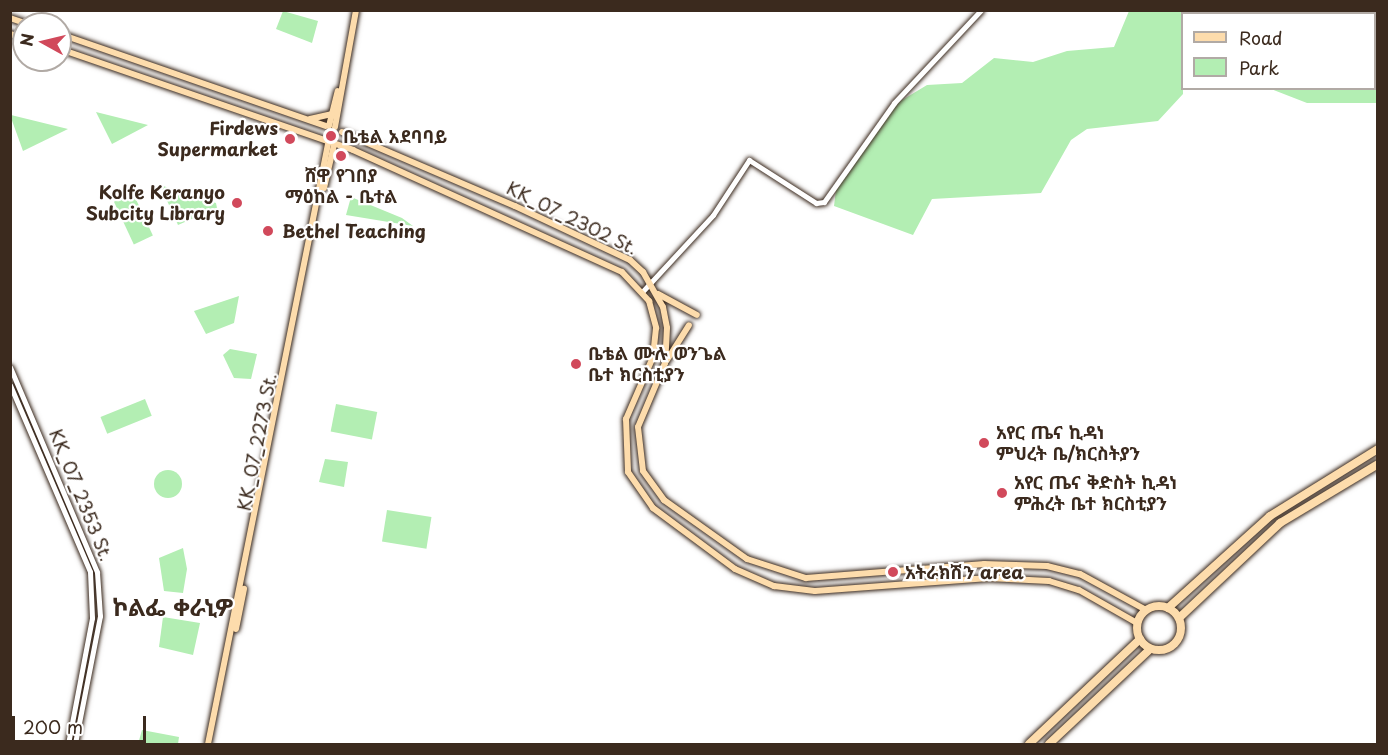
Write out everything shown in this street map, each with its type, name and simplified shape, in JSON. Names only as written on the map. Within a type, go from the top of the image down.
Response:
[{"type":"highway","points":[[1150,648],[1140,639],[1137,623],[1146,610],[1168,608],[1270,516],[1377,449]]},
{"type":"highway","points":[[1179,618],[1280,523],[1377,464]]},
{"type":"highway","points":[[1049,744],[1150,648],[1174,644],[1181,632],[1179,618],[1168,608]]},
{"type":"highway","points":[[1029,744],[1140,639]]},
{"type":"main road","points":[[334,144],[330,126],[334,117],[354,10]]},
{"type":"main road","points":[[72,38],[330,126]]},
{"type":"main road","name":"KK_07_2302 St.","points":[[72,53],[334,144],[622,272],[642,292],[654,315],[656,343],[623,435],[628,472],[641,496],[710,552],[774,586],[815,591],[989,578],[1049,581],[1079,590],[1137,623]]},
{"type":"main road","points":[[304,119],[334,117]]},
{"type":"main road","points":[[312,136],[329,154],[344,132],[334,117]]},
{"type":"main road","name":"KK_07_2302 St.","points":[[330,126],[630,260],[651,282],[657,293],[667,328],[665,363],[638,427],[638,454],[651,486],[722,543],[787,574],[1047,566],[1080,574],[1146,610]]},
{"type":"main road","name":"KK_07_2273 St.","points":[[210,744],[329,154],[334,144]]},
{"type":"main road","points":[[657,293],[697,315]]},
{"type":"main road","points":[[665,363],[689,325]]},
{"type":"street","points":[[642,292],[713,215],[749,160],[816,203],[824,202],[894,103],[981,10]]},
{"type":"street","name":"KK_07_2353 St.","points":[[10,367],[97,572],[100,616],[75,744]]},
{"type":"street","name":"KK_07_2353 St.","points":[[10,386],[90,572],[92,618],[68,744]]},
{"type":"green space","points":[[283,11],[318,21],[312,43],[276,29]]},
{"type":"green space","points":[[1129,11],[1377,11],[1377,19],[1376,12],[1181,12],[1181,90],[1183,94],[1158,121],[1087,129],[1071,140],[1041,193],[932,199],[913,235],[834,206],[837,182],[889,108],[927,85],[962,83],[994,58],[1033,62],[1067,51],[1114,47]]},
{"type":"green space","points":[[1376,74],[1377,103],[1307,103],[1274,90],[1376,90]]},
{"type":"green space","points":[[96,112],[148,125],[112,144]]},
{"type":"green space","points":[[11,115],[68,129],[23,151]]},
{"type":"green space","points":[[160,185],[216,203],[217,208],[178,225]]},
{"type":"green space","points":[[133,193],[153,236],[134,244],[114,202]]},
{"type":"green space","points":[[351,197],[402,218],[413,226],[346,215]]},
{"type":"green space","points":[[239,296],[234,323],[206,334],[194,311]]},
{"type":"green space","points":[[230,349],[257,354],[251,379],[234,378],[223,355]]},
{"type":"green space","points":[[145,399],[152,416],[107,434],[100,417]]},
{"type":"green space","points":[[336,404],[377,412],[372,439],[331,431]]},
{"type":"green space","points":[[325,459],[348,462],[344,487],[319,482]]},
{"type":"green space","points":[[168,470],[178,474],[182,484],[178,494],[168,498],[158,494],[154,484],[158,474]]},
{"type":"green space","points":[[387,510],[431,517],[426,549],[382,542]]},
{"type":"green space","points":[[183,548],[187,569],[183,593],[164,591],[159,558]]},
{"type":"green space","points":[[163,617],[200,623],[193,655],[159,647]]},
{"type":"green space","points":[[142,730],[179,737],[178,744],[138,744]]},
{"type":"place","name":"ቤቴል አደባባይ","points":[[331,136]]},
{"type":"place","name":"Firdews Supermarket","points":[[290,139]]},
{"type":"place","name":"ሸዋ የገበያ ማዕከል - ቤተል","points":[[341,156]]},
{"type":"place","name":"Kolfe Keranyo Subcity Library","points":[[237,203]]},
{"type":"place","name":"Bethel Teaching","points":[[268,231]]},
{"type":"place","name":"ቤቴል ሙሉ ወንጌል ቤተ ክርስቲያን","points":[[576,364]]},
{"type":"place","name":"አየር ጤና ኪዳነ ምህረት ቤ/ክርስትያን","points":[[984,443]]},
{"type":"place","name":"አየር ጤና ቅድስት ኪዳነ ምሕረት ቤተ ክርስቲያን","points":[[1002,493]]},
{"type":"place","name":"አትራክሽን area","points":[[893,572]]},
{"type":"district","name":"ኮልፌ ቀራኒዎ","points":[[173,607]]}]
